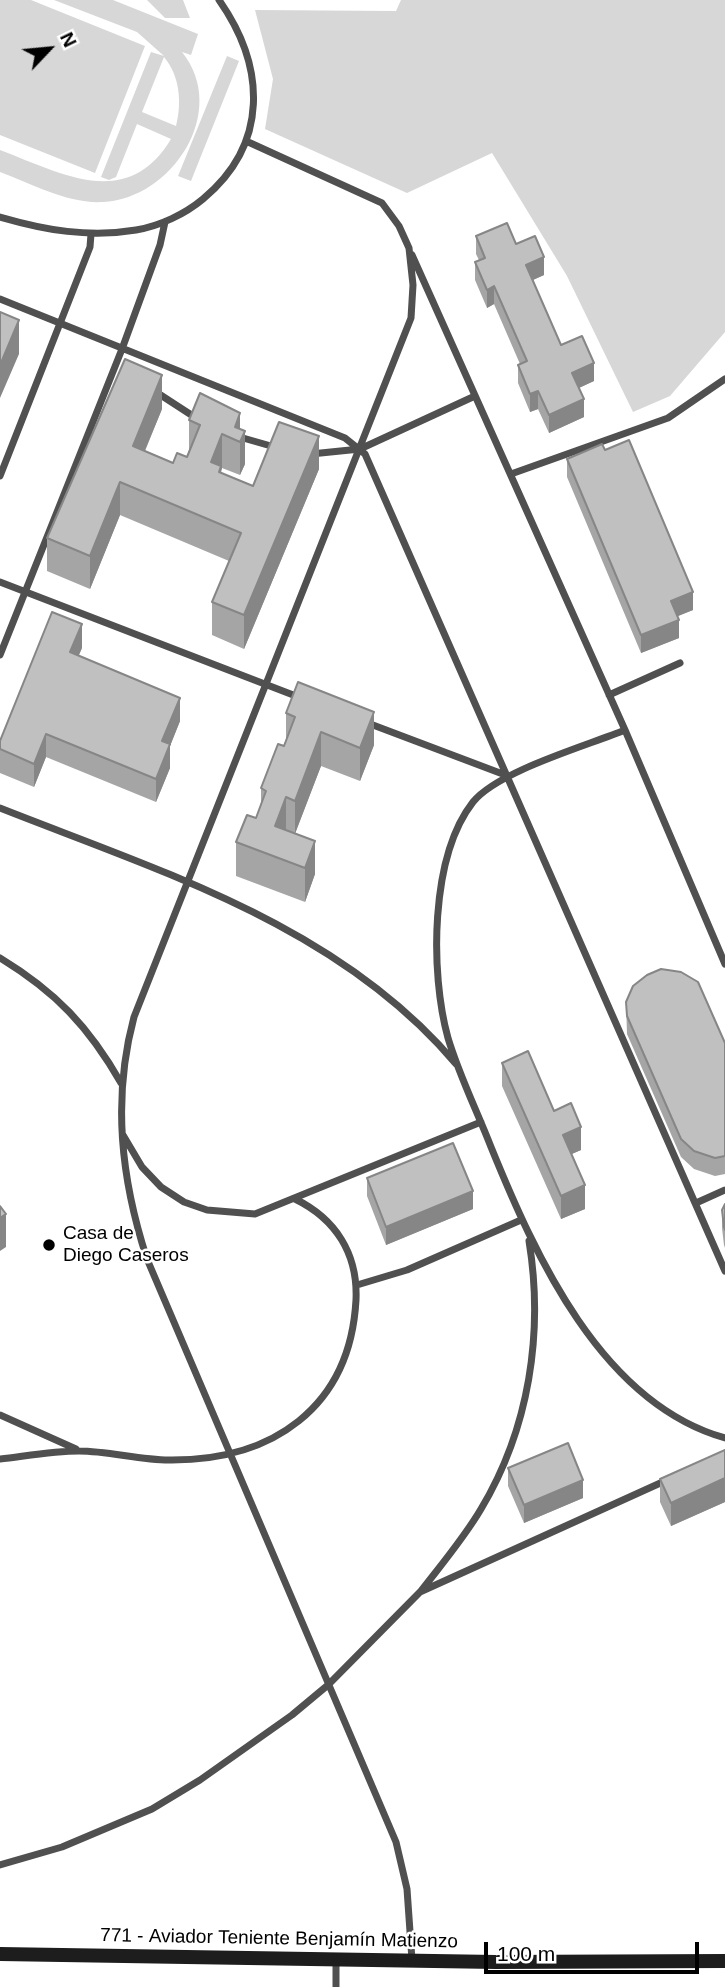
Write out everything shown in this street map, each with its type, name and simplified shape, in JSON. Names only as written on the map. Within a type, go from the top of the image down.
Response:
[{"type":"street","name":"771 - Aviador Teniente Benjamín Matienzo","points":[[0,1954],[725,1961]]},
{"type":"lane","points":[[0,217],[67,233],[139,230],[165,222],[194,206],[219,185],[246,141],[255,101],[251,69],[233,21],[219,0]]},
{"type":"lane","points":[[246,141],[382,202],[399,226],[625,730],[725,964]]},
{"type":"lane","points":[[0,655],[122,349],[160,245],[165,222]]},
{"type":"lane","points":[[0,476],[90,247],[91,234]]},
{"type":"lane","points":[[409,248],[413,285],[411,318],[134,1017],[121,1084],[121,1133],[131,1204],[147,1259],[403,1864],[412,1960]]},
{"type":"lane","points":[[0,299],[345,438],[360,449],[373,467],[725,1271]]},
{"type":"lane","points":[[139,367],[140,356]]},
{"type":"lane","points":[[511,474],[667,418],[725,379]]},
{"type":"lane","points":[[150,388],[206,424]]},
{"type":"lane","points":[[303,453],[330,454],[360,449],[475,396]]},
{"type":"lane","points":[[228,433],[285,449]]},
{"type":"lane","points":[[0,582],[305,700]]},
{"type":"lane","points":[[609,695],[680,663]]},
{"type":"lane","points":[[356,719],[508,776]]},
{"type":"lane","points":[[625,730],[508,776],[481,793],[471,804],[459,824],[443,876],[438,916],[439,975],[448,1037],[458,1067],[527,1233],[572,1310],[633,1385],[680,1419],[725,1438]]},
{"type":"lane","points":[[0,808],[189,882],[257,913],[338,961],[376,988],[442,1048],[458,1067]]},
{"type":"lane","points":[[0,958],[41,984],[76,1018],[96,1041],[121,1084]]},
{"type":"lane","points":[[121,1133],[142,1167],[161,1187],[184,1202],[221,1212],[255,1214],[481,1122]]},
{"type":"lane","points":[[696,1203],[725,1191]]},
{"type":"lane","points":[[0,1459],[80,1451],[171,1460],[230,1453],[283,1432],[320,1404],[344,1361],[352,1334],[357,1284],[351,1255],[337,1231],[319,1213],[295,1199]]},
{"type":"lane","points":[[357,1284],[407,1270],[521,1220]]},
{"type":"lane","points":[[0,1865],[62,1847],[152,1809],[259,1741],[328,1685],[421,1592],[477,1517],[514,1441],[525,1401],[534,1332],[535,1281],[527,1233]]},
{"type":"lane","points":[[0,1415],[31,1432],[80,1451]]},
{"type":"lane","points":[[421,1592],[674,1476]]},
{"type":"lane","points":[[336,1959],[336,1987]]},
{"type":"shaded area","points":[[0,0],[31,0],[145,46],[95,173],[0,135]]},
{"type":"shaded area","points":[[54,0],[113,0],[198,34],[191,55],[182,52],[195,76],[199,100],[196,125],[186,148],[171,169],[151,186],[128,197],[103,202],[63,197],[0,172],[0,150],[69,176],[92,181],[114,181],[134,175],[154,161],[171,139],[137,124],[116,177],[109,180],[101,177],[151,52],[164,56],[137,32]],"holes":[[[164,57],[178,90],[176,126],[142,112]]]},
{"type":"shaded area","points":[[147,0],[183,0],[190,18],[165,18]]},
{"type":"shaded area","points":[[401,0],[725,0],[725,332],[670,396],[633,412],[567,276],[492,153],[407,193],[265,129],[273,79],[255,10],[396,11]]},
{"type":"shaded area","points":[[227,56],[239,61],[191,181],[178,176]]},
{"type":"building","points":[[507,223],[516,244],[535,236],[544,257],[526,265],[561,345],[582,336],[594,363],[572,373],[584,399],[549,415],[538,391],[530,394],[518,365],[527,361],[494,286],[487,290],[475,262],[485,258],[476,236]]},
{"type":"building","points":[[0,312],[19,320],[0,365]]},
{"type":"building","points":[[125,359],[162,375],[133,446],[173,463],[177,453],[187,457],[200,425],[189,420],[200,393],[240,413],[235,427],[245,431],[240,442],[222,434],[211,462],[221,466],[219,472],[253,486],[279,422],[319,436],[244,615],[212,602],[241,533],[120,482],[90,556],[47,538]]},
{"type":"building","points":[[629,440],[693,592],[671,601],[679,620],[641,635],[567,459],[602,444],[605,450]]},
{"type":"building","points":[[52,612],[82,624],[70,652],[180,698],[162,741],[170,744],[156,779],[46,734],[34,764],[0,749],[0,741]]},
{"type":"building","points":[[298,682],[374,712],[360,748],[321,732],[295,801],[286,797],[275,826],[315,841],[305,868],[236,842],[247,815],[256,818],[266,791],[261,788],[278,744],[284,746],[295,717],[286,713]]},
{"type":"building","points":[[661,969],[681,972],[698,982],[725,1043],[725,1156],[715,1158],[694,1151],[681,1139],[627,1016],[626,1002],[633,986],[647,975]]},
{"type":"building","points":[[528,1051],[554,1111],[571,1103],[581,1127],[563,1135],[585,1185],[561,1196],[502,1063]]},
{"type":"building","points":[[453,1143],[473,1191],[386,1227],[367,1178]]},
{"type":"building","points":[[725,1204],[725,1230],[722,1210]]},
{"type":"building","points":[[0,1206],[6,1214],[0,1218]]},
{"type":"building","points":[[568,1443],[583,1480],[524,1505],[508,1468]]},
{"type":"building","points":[[725,1450],[725,1478],[671,1503],[660,1479]]},
{"type":"place","name":"Casa de Diego Caseros","points":[[49,1245]]}]
